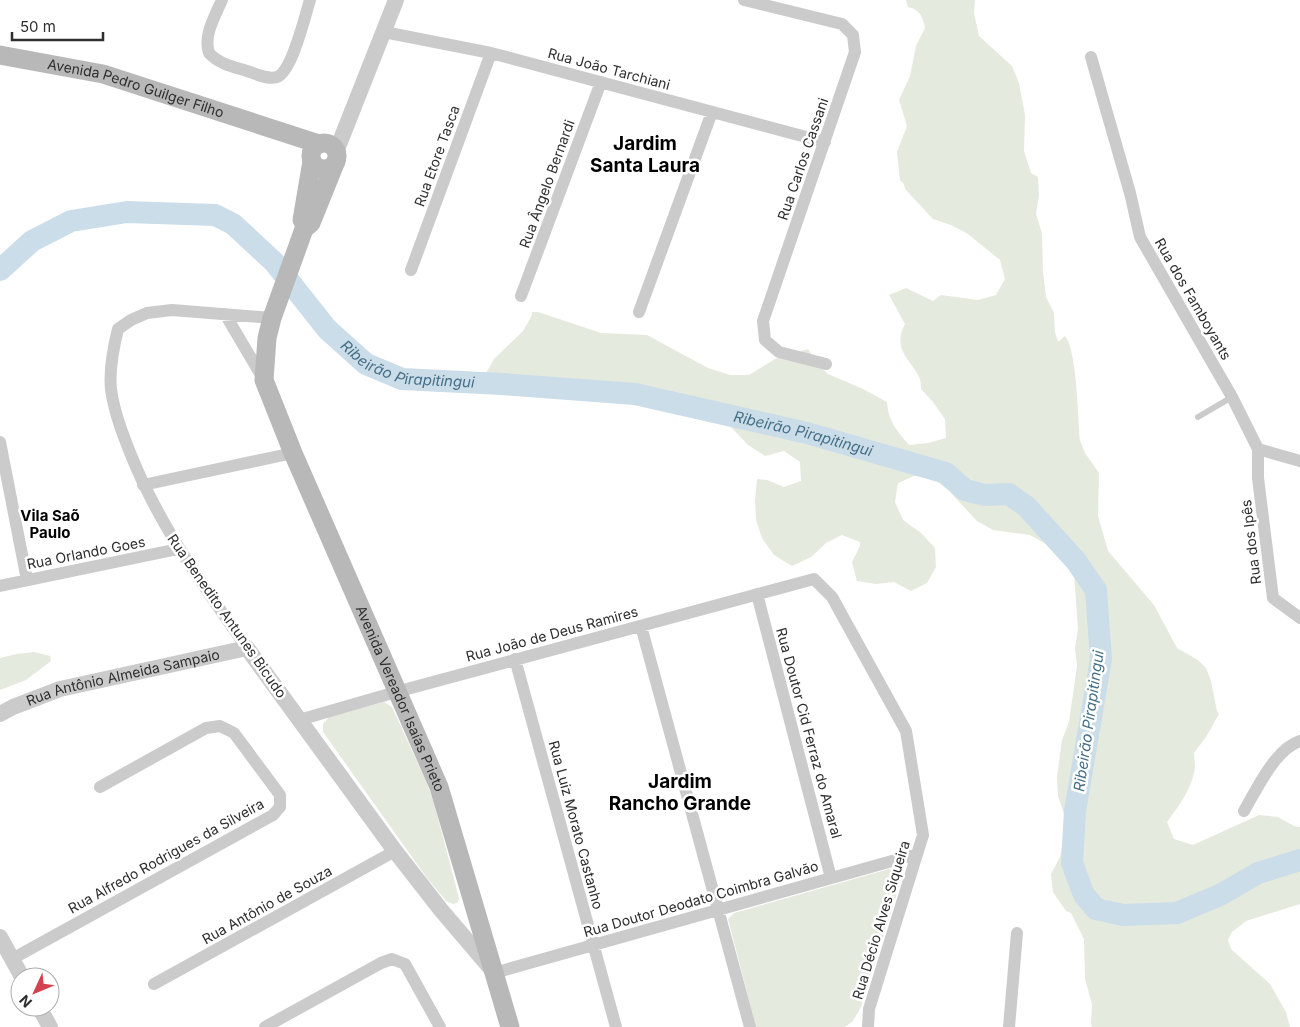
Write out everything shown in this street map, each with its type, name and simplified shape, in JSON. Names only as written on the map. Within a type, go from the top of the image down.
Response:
[{"type":"main road","name":"Avenida Pedro Guilger Filho","points":[[0,55],[103,74],[268,129],[291,134],[323,153]]},
{"type":"main road","name":"Avenida Vereador Isaías Prieto","points":[[323,153],[311,224],[303,233],[267,338],[264,380],[396,692],[439,786],[510,1027]]},
{"type":"street","points":[[222,0],[209,32],[207,46],[209,54],[225,64],[274,78],[280,76],[286,69],[310,0]]},
{"type":"street","points":[[323,153],[348,119],[396,0]]},
{"type":"street","name":"Rua Carlos Cassani","points":[[744,0],[842,24],[853,36],[855,52],[763,322],[765,340],[780,352],[826,364]]},
{"type":"street","name":"Rua João Tarchiani","points":[[384,32],[491,53],[825,142]]},
{"type":"street","name":"Rua Etore Tasca","points":[[411,270],[491,53]]},
{"type":"street","name":"Rua dos Famboyants","points":[[1091,56],[1130,194],[1140,237],[1232,397],[1258,449]]},
{"type":"street","name":"Rua Ângelo Bernardi","points":[[522,296],[601,82]]},
{"type":"street","points":[[639,312],[712,112]]},
{"type":"street","name":"Rua Benedito Antunes Bicudo","points":[[274,313],[225,314],[172,310],[147,313],[131,320],[118,329],[111,357],[112,389],[123,434],[143,485],[178,549],[247,648],[395,851],[441,910],[494,972]]},
{"type":"street","name":"Avenida Vereador Isaías Prieto","points":[[225,314],[264,380]]},
{"type":"street","points":[[0,442],[27,580]]},
{"type":"street","points":[[1258,449],[1300,460]]},
{"type":"street","name":"Rua dos Ipês","points":[[1258,449],[1258,478],[1273,598],[1300,618]]},
{"type":"street","points":[[143,485],[293,452]]},
{"type":"street","name":"Rua Orlando Goes","points":[[0,586],[178,549]]},
{"type":"street","name":"Rua João de Deus Ramires","points":[[299,720],[814,579]]},
{"type":"street","name":"Rua Décio Alves Siqueira","points":[[814,579],[832,597],[906,731],[923,835],[868,1009],[868,1027]]},
{"type":"street","name":"Rua Doutor Cid Ferraz do Amaral","points":[[758,594],[831,878]]},
{"type":"street","points":[[641,626],[750,1027]]},
{"type":"street","name":"Rua Antônio Almeida Sampaio","points":[[0,714],[60,689],[247,648]]},
{"type":"street","name":"Rua Luiz Morato Castanho","points":[[516,660],[616,1027]]},
{"type":"street","name":"Rua Alfredo Rodrigues da Silveira","points":[[12,959],[273,815],[280,807],[280,795],[234,734],[220,726],[206,728],[100,787]]},
{"type":"street","points":[[1244,811],[1275,760],[1292,743],[1300,741]]},
{"type":"street","name":"Rua Antônio de Souza","points":[[154,984],[395,851]]},
{"type":"street","name":"Rua Doutor Deodato Coimbra Galvão","points":[[494,972],[917,854]]},
{"type":"street","points":[[1009,1027],[1017,932]]},
{"type":"street","points":[[0,936],[16,967]]},
{"type":"street","points":[[265,1027],[381,963],[392,960],[405,964],[440,1027]]},
{"type":"lane","points":[[1198,417],[1232,397]]},
{"type":"shaded area","points":[[906,0],[975,0],[974,13],[979,36],[1012,66],[1019,83],[1025,115],[1024,151],[1031,173],[1038,177],[1039,195],[1036,214],[1042,233],[1046,297],[1054,313],[1055,332],[1058,342],[1065,336],[1072,355],[1080,440],[1085,453],[1099,473],[1098,516],[1108,551],[1154,605],[1177,648],[1198,660],[1206,668],[1211,681],[1219,714],[1194,753],[1195,771],[1190,786],[1167,822],[1174,839],[1193,845],[1259,815],[1278,817],[1294,826],[1300,827],[1300,904],[1246,921],[1232,932],[1228,940],[1231,949],[1270,984],[1286,1012],[1290,1027],[1092,1027],[1092,1004],[1085,979],[1084,939],[1071,913],[1066,911],[1053,892],[1051,874],[1060,857],[1065,833],[1064,814],[1058,796],[1057,777],[1062,740],[1069,722],[1077,666],[1075,648],[1078,629],[1074,574],[1062,557],[1046,544],[1030,535],[993,530],[977,521],[949,491],[933,478],[914,476],[898,483],[895,502],[903,520],[921,533],[935,548],[936,567],[927,583],[911,591],[894,582],[876,584],[857,581],[852,562],[860,542],[842,535],[826,543],[811,557],[792,566],[774,555],[762,538],[756,520],[757,479],[767,480],[784,487],[801,481],[800,462],[784,451],[765,456],[748,445],[731,427],[714,416],[697,409],[660,404],[643,397],[605,399],[586,397],[567,391],[526,390],[492,385],[485,375],[494,359],[523,331],[532,312],[538,312],[601,333],[647,335],[708,368],[730,375],[749,375],[775,359],[808,349],[817,363],[828,374],[887,402],[891,420],[909,445],[928,443],[946,438],[945,419],[921,389],[917,374],[903,353],[901,335],[905,324],[889,295],[906,288],[933,301],[941,295],[978,300],[996,295],[1005,279],[1000,260],[968,234],[951,225],[933,219],[905,189],[904,184],[900,180],[897,152],[907,126],[899,100],[910,76],[916,46],[925,28],[920,14],[908,7]]},
{"type":"shaded area","points":[[34,652],[50,656],[51,661],[26,680],[0,690],[0,658]]},
{"type":"shaded area","points":[[384,702],[392,707],[434,803],[459,898],[458,902],[454,904],[447,902],[427,878],[323,732],[323,724],[329,717]]},
{"type":"shaded area","points":[[889,869],[897,870],[902,877],[861,1007],[853,1021],[845,1027],[756,1027],[728,919],[734,913]]},
{"type":"waterway","name":"Ribeirão Pirapitingui","points":[[0,270],[32,241],[71,221],[127,212],[215,215],[233,224],[274,262],[327,329],[366,364],[402,379],[635,394],[807,433],[946,473],[965,490],[985,495],[1009,494],[1027,507],[1076,561],[1096,590],[1101,659],[1075,811],[1072,863],[1084,895],[1096,909],[1123,915],[1177,913],[1220,895],[1258,873],[1300,860]]},
{"type":"district","name":"Jardim Santa Laura","points":[[645,154]]},
{"type":"district","name":"Vila Saõ Paulo","points":[[50,524]]},
{"type":"district","name":"Jardim Rancho Grande","points":[[680,792]]}]
